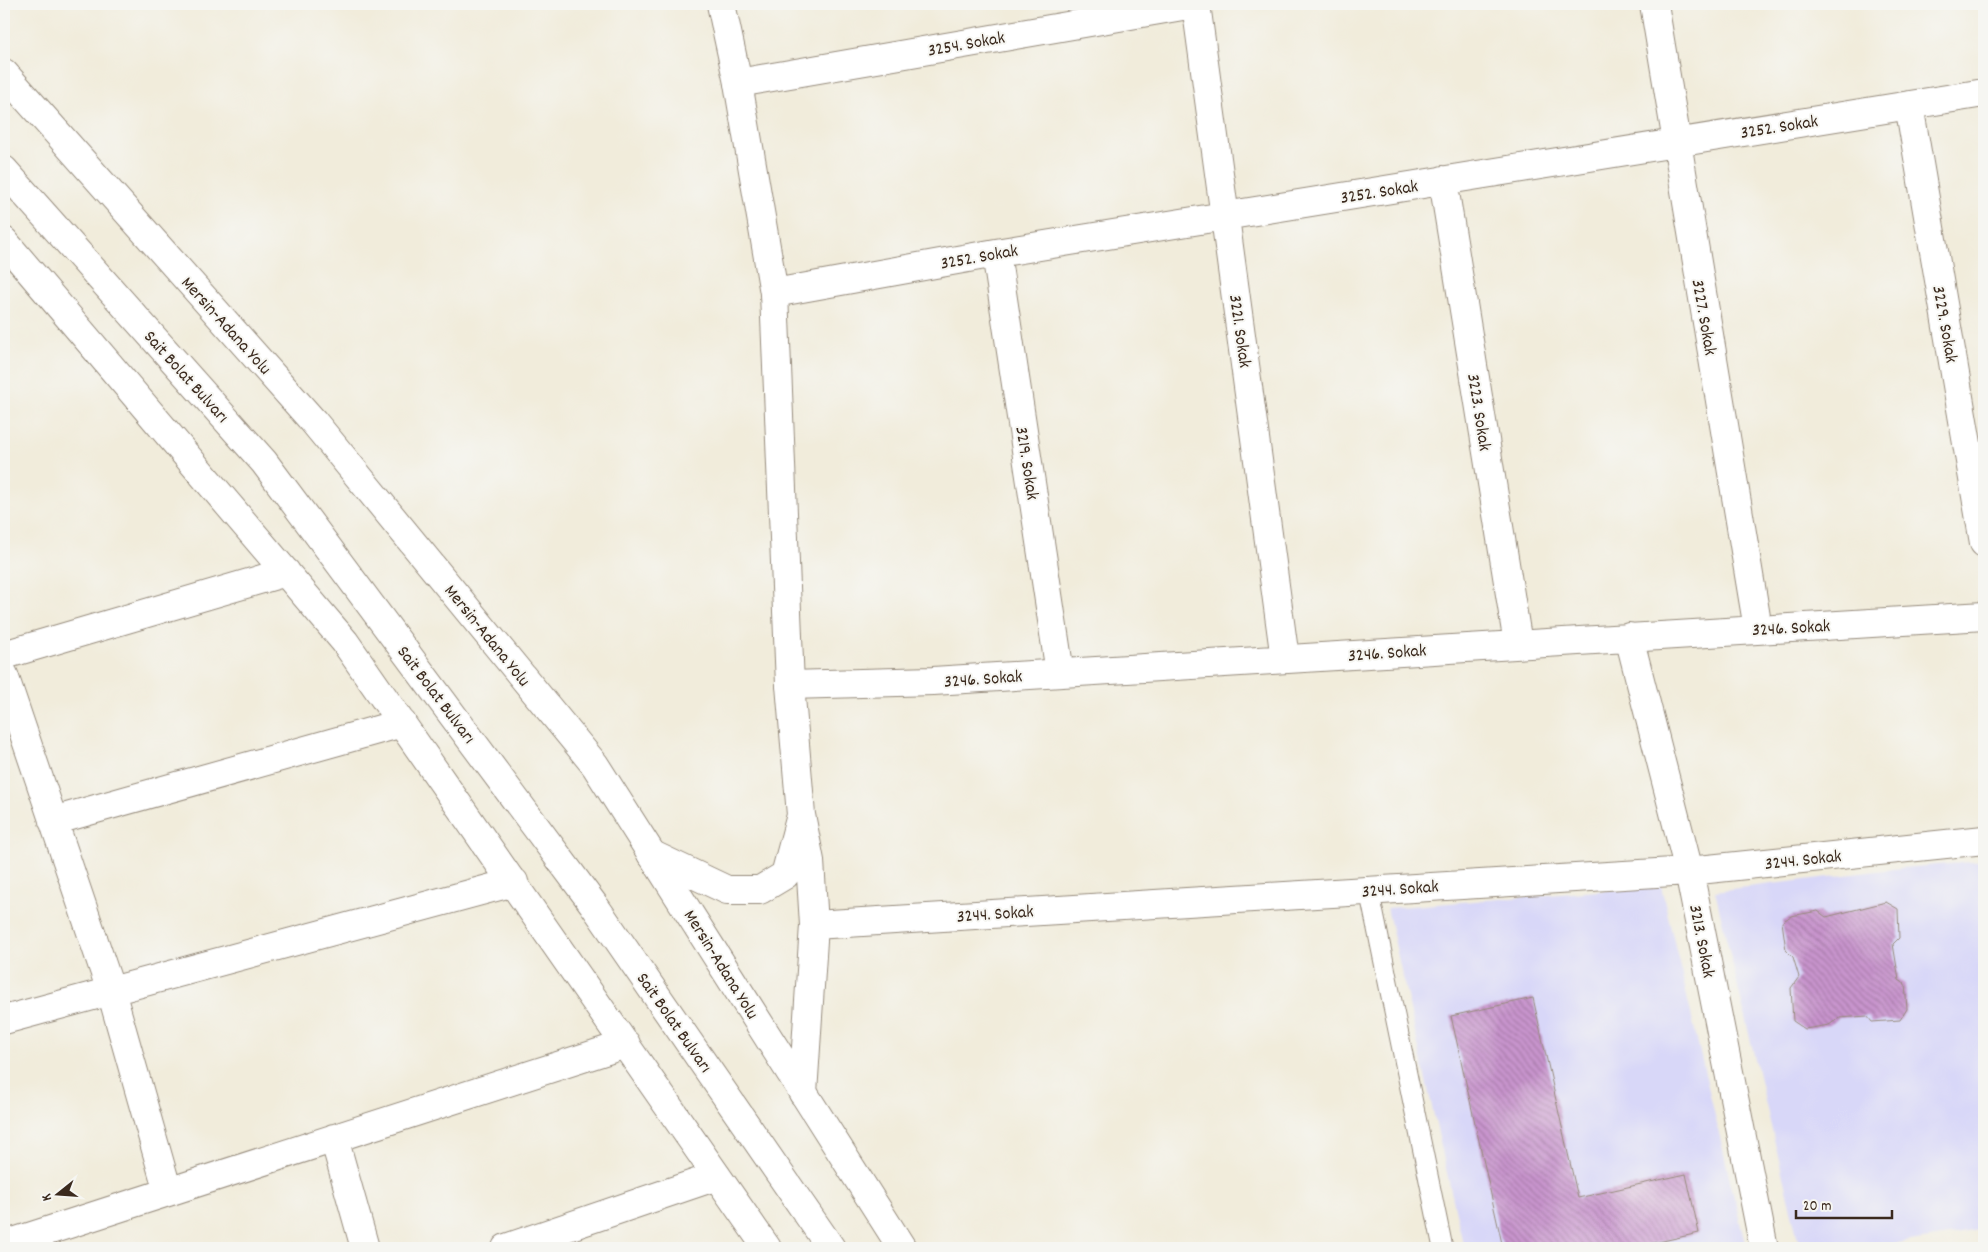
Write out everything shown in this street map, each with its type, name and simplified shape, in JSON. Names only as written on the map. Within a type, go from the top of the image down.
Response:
[{"type":"main road","points":[[722,4],[738,83],[774,293],[790,685],[801,815],[810,861],[814,925],[804,1093]]},
{"type":"main road","name":"3254. Sokak","points":[[738,83],[1195,4]]},
{"type":"main road","name":"3221. Sokak","points":[[1195,4],[1284,659]]},
{"type":"main road","name":"3227. Sokak","points":[[1654,4],[1758,629]]},
{"type":"main road","name":"Mersin-Adana Yolu","points":[[4,73],[319,429],[595,765],[902,1248]]},
{"type":"main road","name":"3252. Sokak","points":[[774,293],[996,253],[1984,93]]},
{"type":"main road","name":"3229. Sokak","points":[[1908,105],[1984,543]]},
{"type":"main road","name":"Sait Bolat Bulvarı","points":[[4,170],[264,462],[594,905],[831,1248]]},
{"type":"main road","name":"3223. Sokak","points":[[1442,180],[1518,644]]},
{"type":"main road","points":[[4,241],[345,642],[514,882],[767,1248]]},
{"type":"main road","name":"3219. Sokak","points":[[996,253],[1060,673]]},
{"type":"main road","points":[[4,655],[286,572]]},
{"type":"main road","name":"3246. Sokak","points":[[790,685],[933,681],[1984,616]]},
{"type":"main road","name":"3213. Sokak","points":[[1630,637],[1689,871],[1764,1248]]},
{"type":"main road","points":[[4,676],[111,992],[168,1192]]},
{"type":"main road","points":[[53,821],[402,723]]},
{"type":"main road","points":[[651,854],[727,890],[760,890],[785,875],[801,815]]},
{"type":"main road","name":"3244. Sokak","points":[[814,925],[1689,871],[1984,840]]},
{"type":"main road","points":[[4,1020],[514,882]]},
{"type":"main road","points":[[7,1240],[168,1192],[626,1044]]},
{"type":"main road","points":[[334,1138],[365,1248]]},
{"type":"main road","points":[[506,1248],[717,1176]]},
{"type":"lane","points":[[1368,890],[1443,1248]]},
{"type":"shaded area","points":[[1984,861],[1984,1229],[1868,1248],[1800,1248],[1715,891],[1902,868]]},
{"type":"shaded area","points":[[1661,886],[1746,1248],[1464,1248],[1387,908]]},
{"type":"building","points":[[1886,902],[1898,909],[1899,938],[1893,944],[1899,980],[1905,984],[1907,1009],[1900,1020],[1872,1022],[1867,1016],[1839,1018],[1829,1025],[1805,1029],[1793,1021],[1791,988],[1799,977],[1793,957],[1786,950],[1782,922],[1791,916],[1818,911],[1826,917]]},
{"type":"building","points":[[1533,998],[1578,1198],[1686,1174],[1699,1233],[1631,1248],[1503,1248],[1451,1016]]}]
